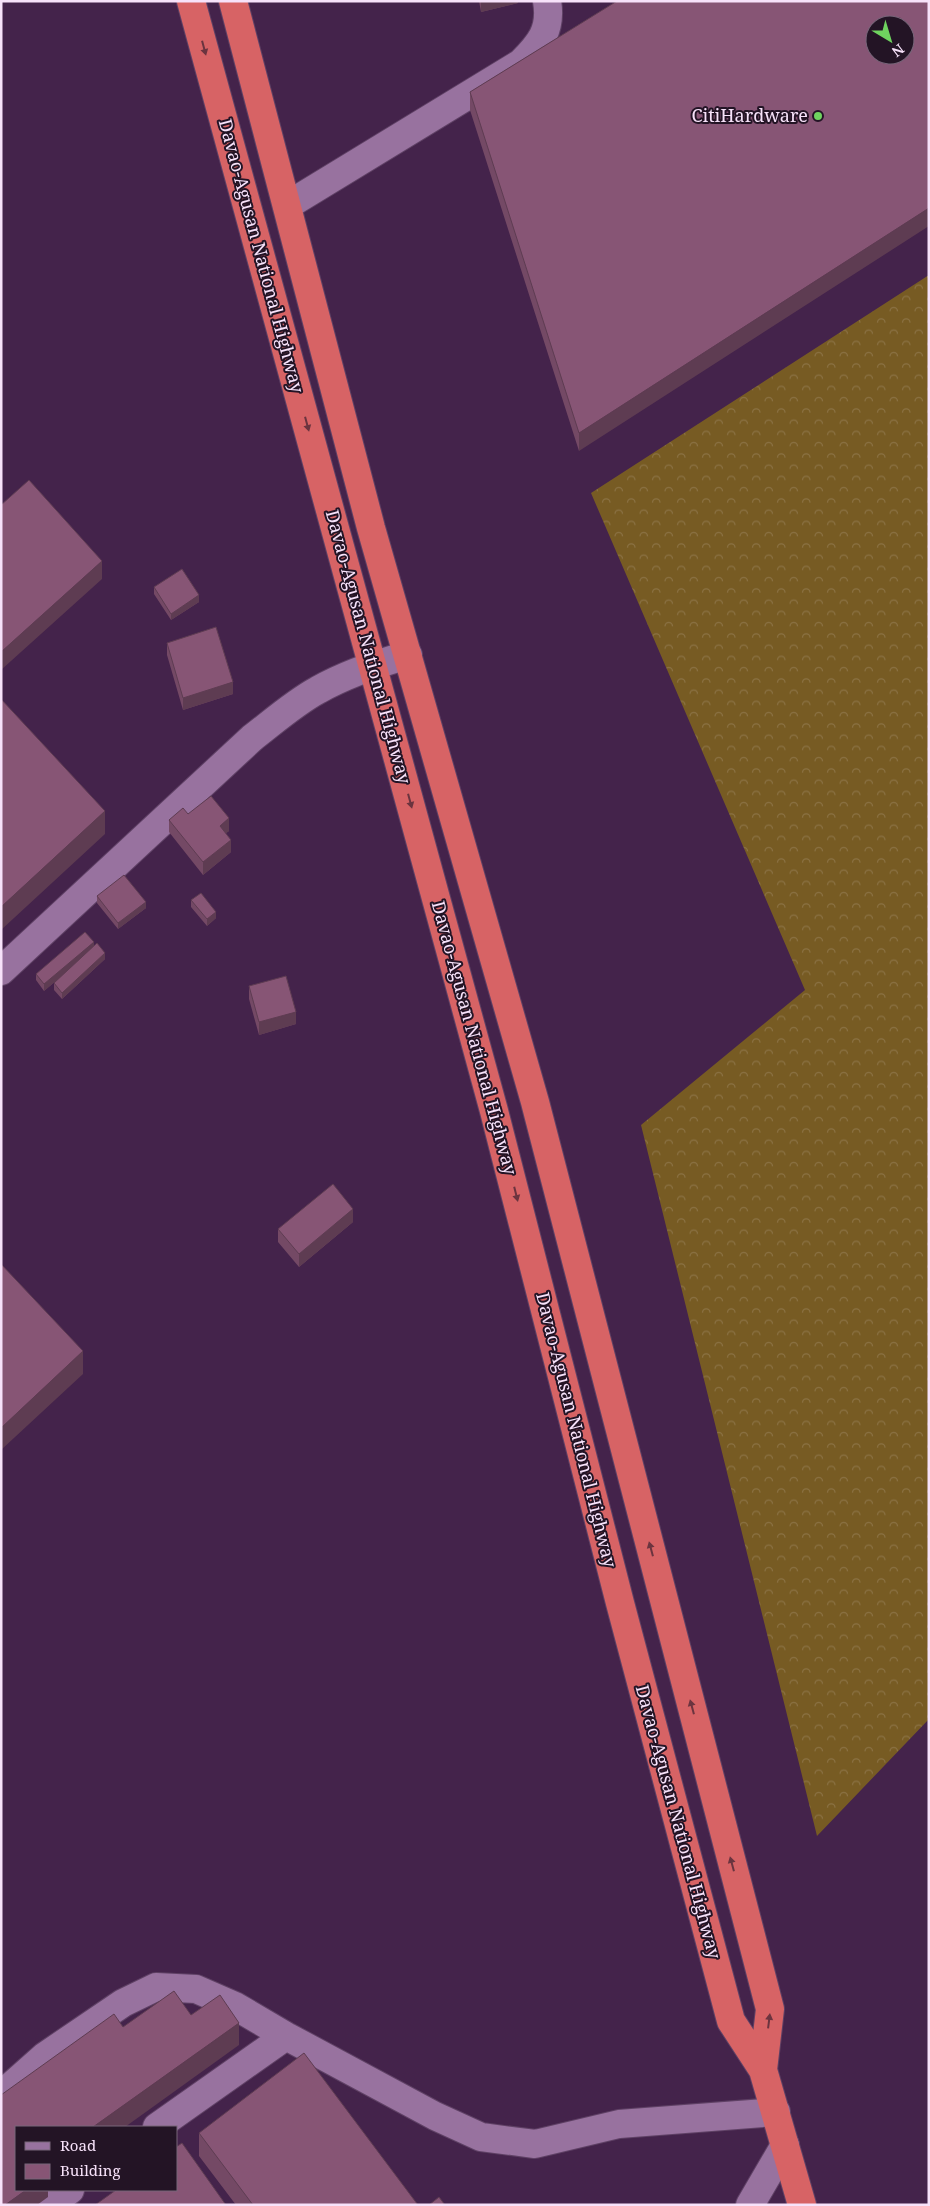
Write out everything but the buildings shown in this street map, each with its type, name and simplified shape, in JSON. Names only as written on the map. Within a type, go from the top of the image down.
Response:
[{"type":"highway","name":"Davao-Agusan National Highway","points":[[191,1],[494,1111],[620,1603],[731,2021],[763,2070],[802,2205]]},
{"type":"highway","name":"Davao-Agusan National Highway","points":[[233,1],[288,205],[371,528],[535,1102],[770,2009],[763,2070]]},
{"type":"highway","points":[[494,1111],[535,1102]]},
{"type":"street","points":[[288,205],[521,63],[540,44],[544,35],[547,26],[547,1]]},
{"type":"street","points":[[1,971],[252,738],[316,691],[373,665],[408,656]]},
{"type":"street","points":[[1,2095],[45,2056],[123,2003],[156,1987],[196,1989],[235,2006],[286,2036],[435,2116],[481,2137],[535,2144],[619,2124],[776,2112]]},
{"type":"street","points":[[158,2126],[286,2036]]},
{"type":"street","points":[[750,2205],[786,2145]]},
{"type":"street","points":[[48,2205],[69,2191]]},
{"type":"green space","points":[[929,275],[929,1719],[817,1836],[641,1125],[805,990],[591,493]]},
{"type":"place","name":"CitiHardware","points":[[818,116]]}]
